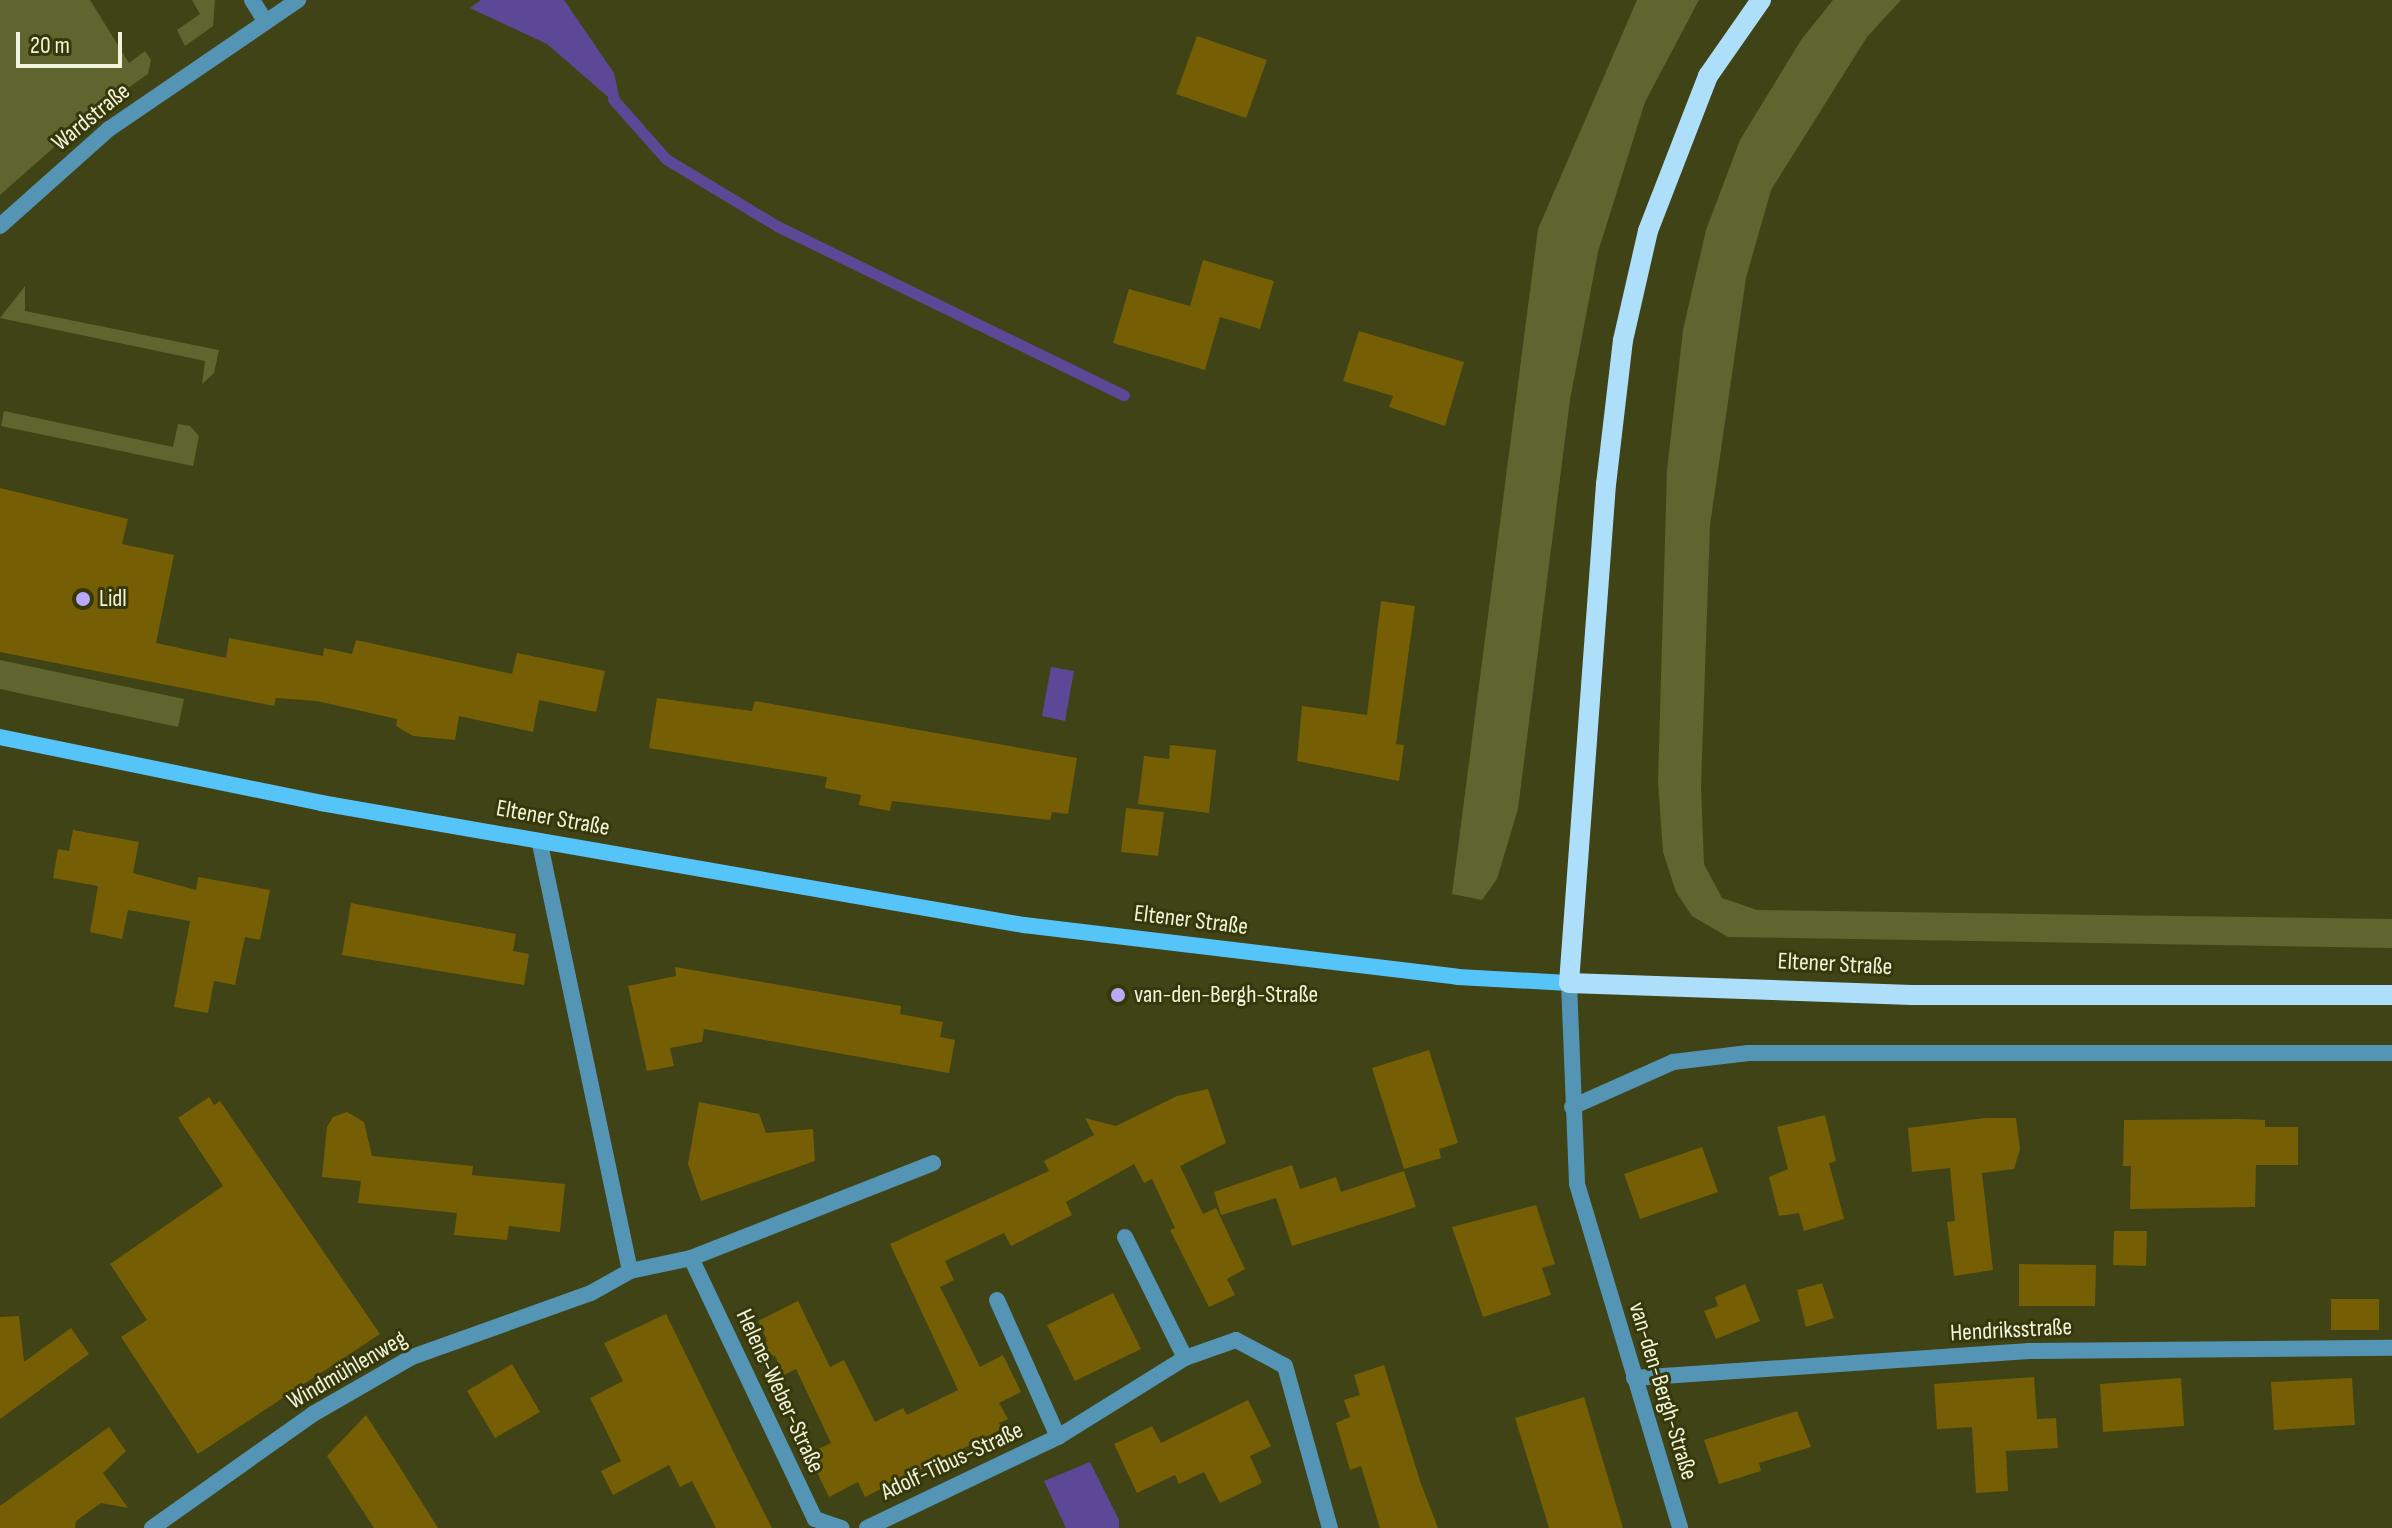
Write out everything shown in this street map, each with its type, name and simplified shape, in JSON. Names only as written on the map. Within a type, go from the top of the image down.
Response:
[{"type":"main road","points":[[1569,983],[1606,484],[1623,340],[1648,231],[1708,76],[1761,0]]},
{"type":"main road","name":"Eltener Straße","points":[[0,737],[540,843],[1024,925],[1458,977],[1569,983],[1717,984],[1912,995],[2392,995]]},
{"type":"street","points":[[252,0],[265,21]]},
{"type":"street","name":"Wardstraße","points":[[0,226],[109,129],[298,0]]},
{"type":"street","points":[[540,843],[630,1271]]},
{"type":"street","name":"van-den-Bergh-Straße","points":[[1569,983],[1577,1184],[1680,1528]]},
{"type":"street","points":[[1572,1107],[1673,1062],[1748,1053],[2392,1053]]},
{"type":"street","name":"Windmühlenweg","points":[[152,1528],[313,1414],[412,1357],[591,1293],[630,1271],[691,1258],[933,1163]]},
{"type":"street","points":[[1125,1237],[1185,1358]]},
{"type":"street","name":"Helene-Weber-Straße","points":[[691,1258],[815,1519],[841,1528]]},
{"type":"street","name":"Adolf-Tibus-Straße","points":[[997,1300],[1058,1437]]},
{"type":"street","name":"Adolf-Tibus-Straße","points":[[867,1528],[1058,1437],[1185,1358],[1236,1340],[1285,1366],[1330,1528]]},
{"type":"street","name":"Hendriksstraße","points":[[1634,1378],[2029,1351],[2392,1348]]},
{"type":"green space","points":[[0,0],[90,0],[129,63],[145,51],[151,60],[148,74],[94,112],[0,195]]},
{"type":"green space","points":[[192,0],[215,0],[213,26],[185,46],[177,30],[200,14]]},
{"type":"green space","points":[[1637,0],[1699,0],[1645,102],[1598,252],[1570,400],[1518,809],[1497,879],[1482,900],[1452,894],[1538,229]]},
{"type":"green space","points":[[1833,0],[1901,0],[1867,37],[1771,190],[1746,278],[1710,525],[1701,786],[1704,864],[1722,898],[1757,910],[2392,919],[2392,948],[1728,937],[1692,916],[1676,892],[1663,852],[1658,782],[1667,470],[1683,330],[1706,230],[1740,140],[1801,40]]},
{"type":"green space","points":[[25,286],[25,311],[219,350],[214,373],[202,384],[205,361],[0,318]]},
{"type":"green space","points":[[4,411],[173,447],[178,424],[190,426],[199,436],[193,466],[1,426]]},
{"type":"green space","points":[[0,660],[184,699],[178,727],[0,689]]},
{"type":"shaded area","points":[[481,0],[564,0],[614,73],[622,109],[547,44],[470,8]]},
{"type":"shaded area","points":[[1051,667],[1074,671],[1065,721],[1042,716]]},
{"type":"shaded area","points":[[1090,1462],[1119,1520],[1119,1528],[1066,1528],[1044,1481]]},
{"type":"building","points":[[1197,36],[1267,60],[1246,118],[1176,94]]},
{"type":"building","points":[[1203,260],[1274,281],[1260,329],[1220,317],[1205,370],[1113,343],[1129,289],[1190,306]]},
{"type":"building","points":[[1359,331],[1464,362],[1445,426],[1389,407],[1393,396],[1343,381]]},
{"type":"building","points":[[0,488],[128,519],[122,544],[174,555],[156,643],[226,658],[229,638],[323,656],[324,648],[352,654],[356,640],[512,674],[517,653],[605,671],[596,712],[539,700],[533,732],[459,716],[455,740],[413,736],[396,726],[397,719],[317,701],[276,698],[274,706],[0,652]]},
{"type":"building","points":[[1381,601],[1415,606],[1396,744],[1404,745],[1399,781],[1297,761],[1302,706],[1367,715]]},
{"type":"building","points":[[657,698],[752,711],[755,701],[1077,758],[1068,814],[1052,812],[1050,820],[892,801],[890,811],[859,805],[861,795],[825,788],[827,777],[649,748]]},
{"type":"building","points":[[1170,745],[1216,750],[1209,813],[1138,804],[1144,756],[1169,759]]},
{"type":"building","points":[[1126,808],[1164,812],[1158,856],[1121,852]]},
{"type":"building","points":[[73,830],[139,842],[133,873],[196,890],[198,877],[270,890],[260,940],[245,937],[235,985],[214,981],[208,1013],[174,1007],[190,921],[128,910],[122,939],[90,932],[98,886],[53,878],[58,849],[69,851]]},
{"type":"building","points":[[351,903],[516,934],[513,951],[529,954],[524,985],[342,955]]},
{"type":"building","points":[[675,967],[901,1006],[900,1014],[943,1022],[940,1037],[955,1040],[949,1073],[704,1029],[702,1042],[670,1048],[674,1066],[647,1071],[628,986],[676,976]]},
{"type":"building","points":[[1429,1050],[1458,1143],[1439,1149],[1441,1158],[1404,1169],[1372,1068]]},
{"type":"building","points":[[1208,1089],[1226,1143],[1180,1166],[1203,1214],[1216,1208],[1245,1269],[1227,1279],[1235,1295],[1209,1307],[1170,1230],[1175,1228],[1152,1179],[1144,1183],[1134,1164],[1066,1202],[1072,1215],[1011,1246],[1004,1233],[945,1261],[954,1280],[940,1287],[980,1367],[1003,1355],[1021,1392],[999,1403],[1008,1419],[999,1423],[1002,1429],[865,1497],[858,1482],[829,1497],[808,1454],[831,1443],[796,1369],[784,1375],[775,1356],[763,1352],[767,1340],[758,1321],[798,1301],[830,1367],[844,1360],[875,1422],[903,1408],[907,1415],[958,1390],[890,1244],[1049,1171],[1044,1161],[1094,1135],[1085,1118],[1116,1126],[1177,1096]]},
{"type":"building","points":[[209,1097],[214,1105],[220,1101],[380,1334],[198,1454],[121,1337],[147,1320],[110,1264],[223,1186],[178,1118]]},
{"type":"building","points":[[699,1102],[759,1114],[766,1133],[813,1129],[815,1161],[701,1201],[688,1164]]},
{"type":"building","points":[[347,1112],[364,1122],[372,1156],[473,1166],[472,1175],[565,1184],[560,1232],[509,1226],[507,1240],[454,1235],[457,1213],[358,1203],[361,1181],[322,1177],[327,1127],[333,1117]]},
{"type":"building","points":[[1825,1115],[1836,1161],[1829,1163],[1844,1219],[1804,1231],[1799,1213],[1779,1216],[1769,1177],[1788,1169],[1777,1127]]},
{"type":"building","points":[[1985,1118],[2016,1118],[2020,1149],[2014,1169],[1982,1173],[1993,1270],[1954,1276],[1947,1222],[1955,1221],[1950,1168],[1912,1172],[1908,1128]]},
{"type":"building","points":[[2124,1120],[2265,1120],[2265,1127],[2298,1127],[2298,1165],[2256,1165],[2255,1207],[2130,1209],[2131,1166],[2123,1166]]},
{"type":"building","points":[[1702,1147],[1718,1192],[1640,1219],[1624,1174]]},
{"type":"building","points":[[1292,1165],[1300,1189],[1336,1177],[1341,1192],[1404,1171],[1416,1207],[1292,1246],[1276,1198],[1221,1215],[1214,1192]]},
{"type":"building","points":[[1536,1205],[1555,1264],[1542,1268],[1551,1295],[1483,1317],[1452,1227]]},
{"type":"building","points":[[2114,1231],[2147,1231],[2146,1266],[2113,1265]]},
{"type":"building","points":[[2019,1264],[2096,1265],[2095,1306],[2019,1306]]},
{"type":"building","points":[[1822,1283],[1834,1318],[1806,1327],[1797,1290]]},
{"type":"building","points":[[1745,1284],[1760,1321],[1716,1339],[1704,1311],[1718,1306],[1715,1297]]},
{"type":"building","points":[[1113,1293],[1141,1349],[1075,1381],[1047,1325]]},
{"type":"building","points":[[2331,1299],[2379,1299],[2379,1330],[2331,1330]]},
{"type":"building","points":[[666,1314],[772,1528],[716,1528],[692,1481],[680,1487],[669,1465],[613,1495],[601,1471],[621,1461],[590,1398],[623,1381],[604,1343]]},
{"type":"building","points":[[19,1316],[24,1362],[71,1328],[89,1354],[0,1419],[0,1317]]},
{"type":"building","points":[[512,1364],[540,1412],[495,1438],[467,1391]]},
{"type":"building","points":[[1384,1365],[1438,1528],[1380,1528],[1361,1466],[1350,1470],[1336,1423],[1350,1417],[1344,1400],[1360,1395],[1354,1375]]},
{"type":"building","points":[[2034,1377],[2037,1419],[2056,1418],[2058,1448],[2006,1451],[2008,1491],[1976,1493],[1972,1427],[1937,1429],[1934,1384]]},
{"type":"building","points":[[2181,1378],[2184,1426],[2103,1432],[2100,1384]]},
{"type":"building","points":[[2352,1378],[2355,1425],[2274,1430],[2271,1382]]},
{"type":"building","points":[[1584,1397],[1623,1528],[1549,1528],[1515,1418]]},
{"type":"building","points":[[1248,1400],[1271,1446],[1250,1456],[1262,1483],[1220,1503],[1204,1472],[1179,1484],[1175,1475],[1137,1493],[1114,1444],[1152,1426],[1161,1443]]},
{"type":"building","points":[[1797,1411],[1811,1447],[1759,1463],[1761,1471],[1719,1484],[1704,1440]]},
{"type":"building","points":[[366,1415],[438,1528],[374,1528],[327,1456]]},
{"type":"building","points":[[109,1427],[126,1451],[103,1473],[128,1508],[101,1503],[76,1521],[75,1528],[0,1528],[0,1506]]},
{"type":"waterway","points":[[613,99],[666,159],[777,226],[1124,395]]},
{"type":"place","name":"Lidl","points":[[83,599]]},
{"type":"place","name":"van-den-Bergh-Straße","points":[[1118,995]]}]
